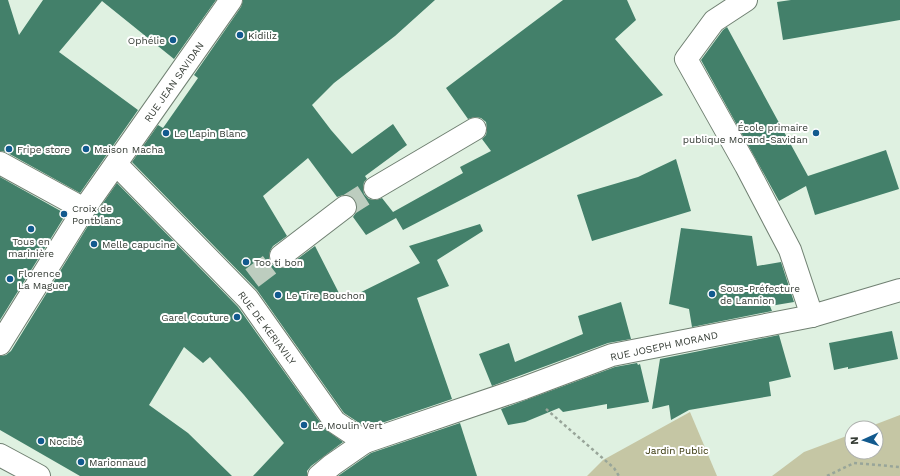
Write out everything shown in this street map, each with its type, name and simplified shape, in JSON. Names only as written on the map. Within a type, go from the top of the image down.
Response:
[{"type":"street","name":"RUE JEAN SAVIDAN","points":[[0,344],[84,210],[231,0]]},
{"type":"street","points":[[746,0],[714,22],[686,59],[746,166],[790,250],[812,316]]},
{"type":"street","points":[[374,188],[475,129]]},
{"type":"street","points":[[0,163],[84,210]]},
{"type":"street","name":"RUE DE KERIAVILY","points":[[116,164],[246,284],[248,299],[335,422],[365,442]]},
{"type":"street","points":[[281,256],[345,208]]},
{"type":"street","name":"RUE JOSEPH MORAND","points":[[319,476],[365,442],[524,388],[612,355],[812,316],[900,290]]},
{"type":"street","points":[[0,455],[39,476]]},
{"type":"path","points":[[524,388],[614,468],[619,476]]},
{"type":"path","points":[[827,476],[854,464],[900,467]]},
{"type":"green space","name":"Jardin Public","points":[[690,412],[717,476],[587,476],[603,460]]},
{"type":"green space","points":[[900,415],[900,476],[772,476],[804,452],[844,437],[844,460],[884,460],[884,421]]},
{"type":"building","points":[[0,0],[8,0],[19,35],[43,0],[216,0],[174,59],[102,1],[59,52],[138,110],[80,193],[6,152],[0,151]]},
{"type":"building","points":[[243,0],[435,0],[395,36],[334,83],[312,105],[352,154],[393,124],[407,145],[365,176],[367,179],[364,182],[363,188],[364,194],[369,199],[376,200],[382,198],[393,212],[463,173],[460,167],[491,151],[482,139],[486,135],[486,122],[481,118],[475,117],[468,119],[446,88],[563,0],[627,0],[636,20],[615,39],[663,95],[403,230],[396,218],[366,235],[353,217],[357,211],[355,200],[349,195],[337,197],[308,158],[263,196],[287,236],[273,246],[270,251],[269,258],[271,264],[277,268],[288,266],[315,246],[343,301],[420,263],[409,246],[480,224],[483,231],[437,260],[449,286],[417,298],[452,399],[367,428],[344,413],[257,290],[132,162],[158,125],[163,128],[198,78],[194,75],[241,7]]},
{"type":"building","points":[[791,0],[900,0],[900,20],[783,40],[777,2]]},
{"type":"building","points":[[727,27],[808,176],[886,150],[899,189],[815,215],[806,186],[779,201],[701,60],[723,30]]},
{"type":"building","points":[[676,159],[691,211],[592,241],[577,195],[638,177]]},
{"type":"building","points":[[0,177],[66,214],[0,320]]},
{"type":"building","points":[[117,183],[238,307],[325,429],[343,442],[311,466],[307,471],[307,476],[253,476],[284,443],[210,357],[203,363],[184,347],[149,405],[188,433],[232,476],[80,476],[0,430],[0,356],[6,355],[11,351],[94,216]]},
{"type":"building","points":[[681,228],[752,236],[757,266],[781,262],[794,302],[770,306],[772,311],[692,327],[689,309],[669,304]]},
{"type":"building","points":[[621,302],[631,339],[608,343],[492,386],[479,354],[509,343],[515,362],[583,334],[578,316]]},
{"type":"building","points":[[892,331],[898,359],[848,369],[848,367],[834,370],[829,343]]},
{"type":"building","points":[[779,335],[791,377],[769,382],[771,396],[689,410],[671,420],[669,405],[652,409],[660,359]]},
{"type":"building","points":[[637,363],[638,365],[640,364],[649,402],[607,409],[607,404],[563,412],[559,408],[525,422],[508,425],[501,409],[615,367]]},
{"type":"building","points":[[460,423],[477,476],[338,476],[371,453]]},
{"type":"tunnel","points":[[345,207],[375,188]]},
{"type":"tunnel","points":[[252,278],[281,256]]},
{"type":"place","name":"Kidiliz","points":[[240,35]]},
{"type":"place","name":"Ophélie","points":[[173,40]]},
{"type":"place","name":"Le Lapin Blanc","points":[[166,133]]},
{"type":"place","name":"École primaire publique Morand-Savidan","points":[[816,133]]},
{"type":"place","name":"Fripe store","points":[[9,149]]},
{"type":"place","name":"Maison Macha","points":[[86,149]]},
{"type":"place","name":"Croix de Pontblanc","points":[[64,214]]},
{"type":"place","name":"Tous en marinière","points":[[31,229]]},
{"type":"place","name":"Melle capucine","points":[[94,244]]},
{"type":"place","name":"Too ti bon","points":[[246,262]]},
{"type":"place","name":"Florence La Maguer","points":[[10,279]]},
{"type":"place","name":"Sous-Préfecture de Lannion","points":[[712,294]]},
{"type":"place","name":"Le Tire Bouchon","points":[[278,295]]},
{"type":"place","name":"Garel Couture","points":[[237,317]]},
{"type":"place","name":"Le Moulin Vert","points":[[304,425]]},
{"type":"place","name":"Nocibé","points":[[41,441]]},
{"type":"place","name":"Marionnaud","points":[[81,462]]}]
